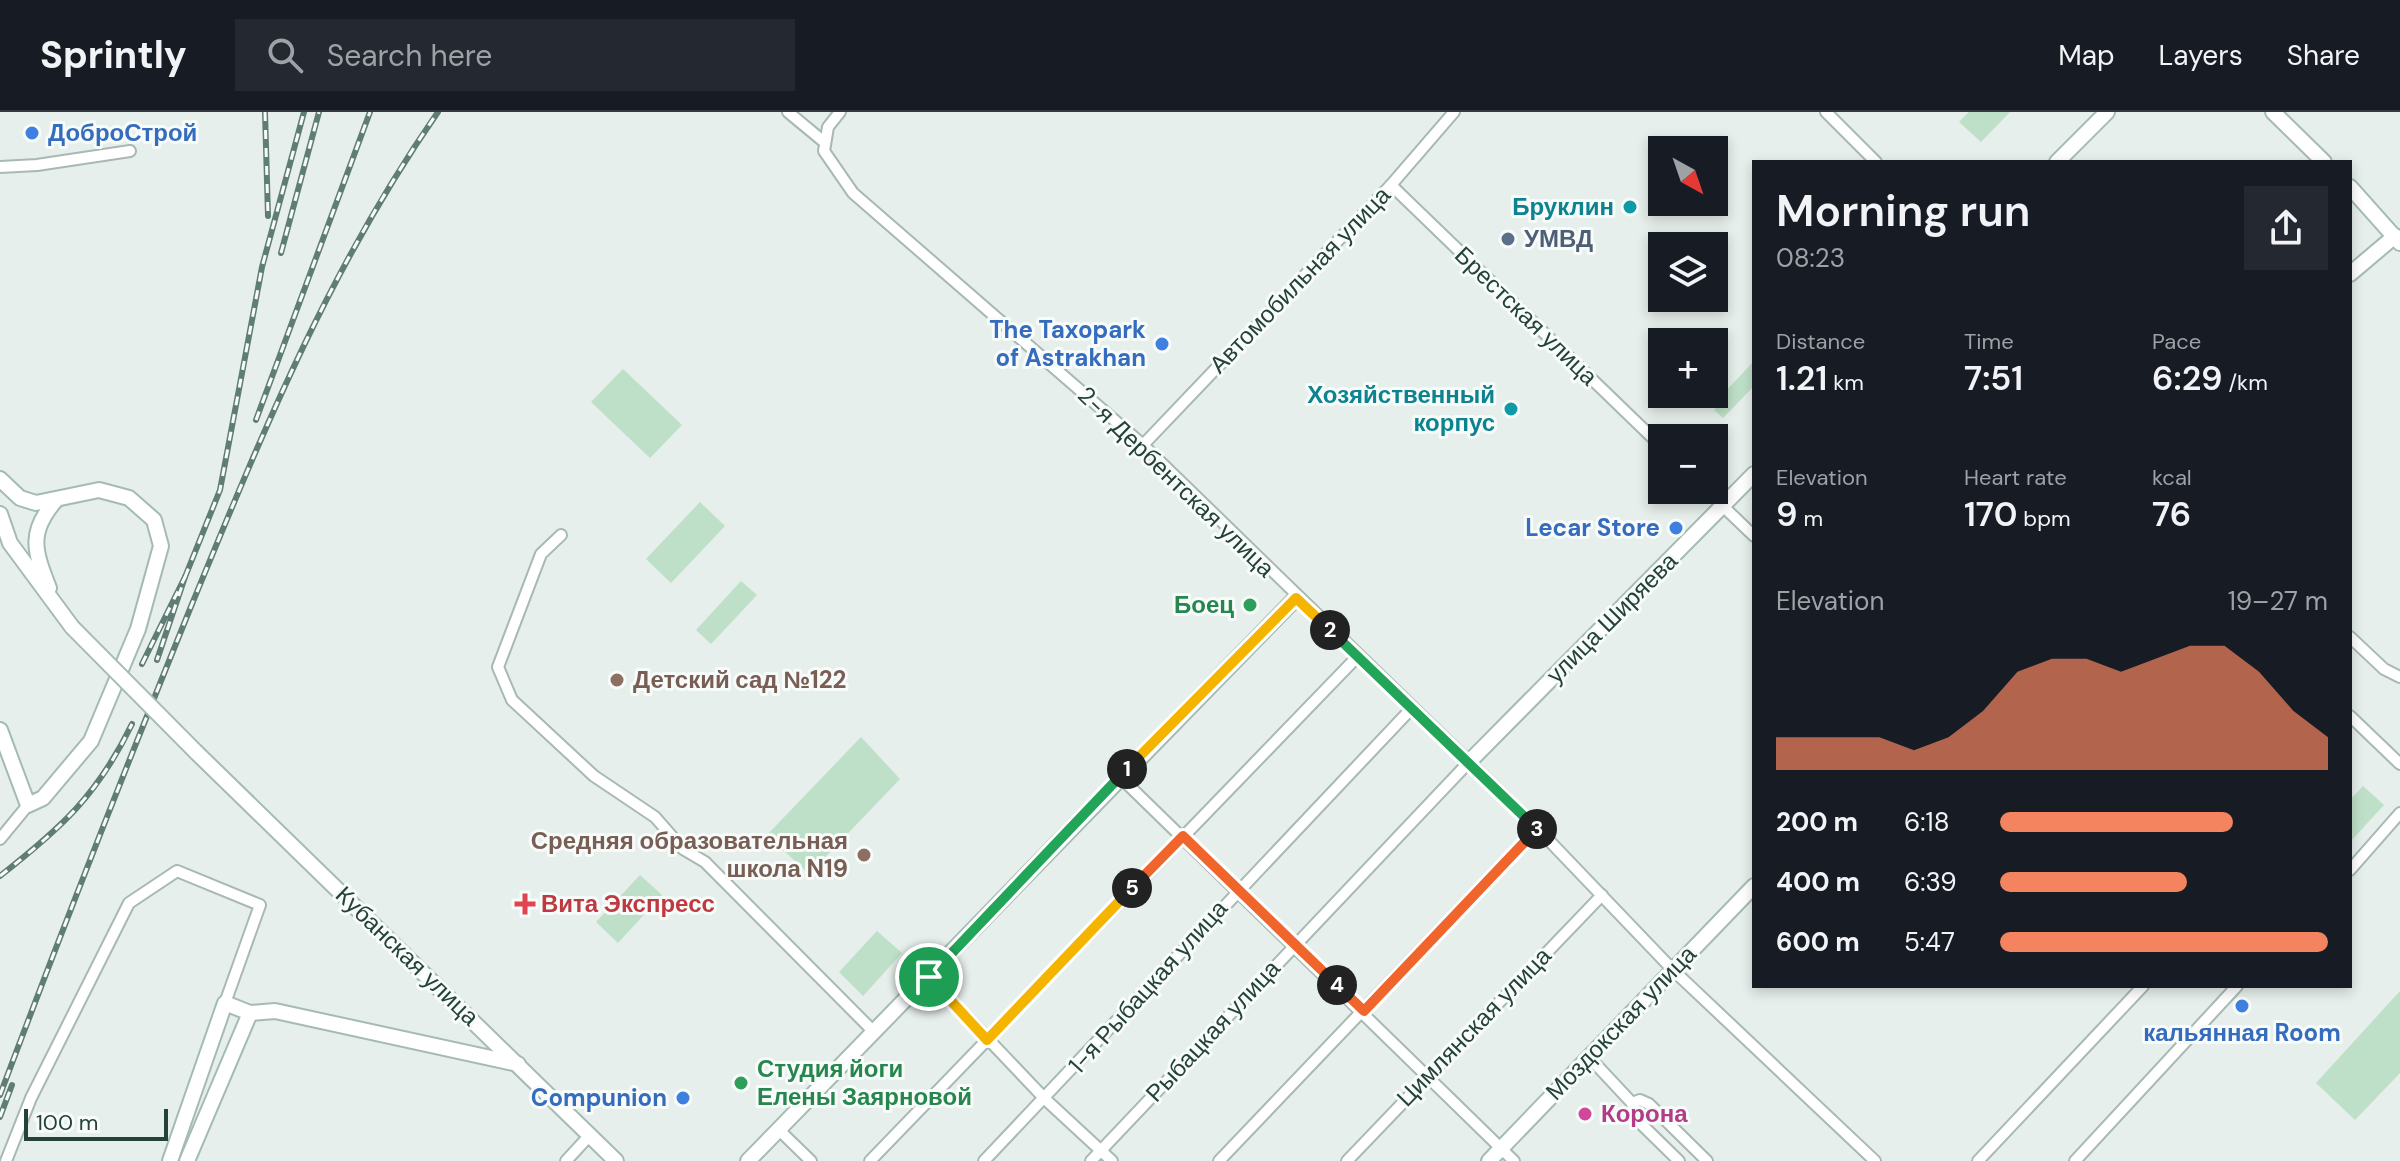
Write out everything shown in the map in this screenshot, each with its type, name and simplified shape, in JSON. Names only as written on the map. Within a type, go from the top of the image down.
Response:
[{"type":"main road","points":[[2059,160],[2107,112]]},
{"type":"main road","points":[[2273,112],[2322,160]]},
{"type":"main road","points":[[2352,189],[2398,237],[2352,272]]},
{"type":"main road","name":"улица Ширяева","points":[[1469,762],[1752,476]]},
{"type":"main road","points":[[0,479],[20,498],[36,503],[99,490],[129,498],[154,520],[161,546],[150,595],[91,741],[43,798],[28,805],[0,730]]},
{"type":"main road","points":[[56,500],[42,516],[35,537],[37,556],[56,607]]},
{"type":"main road","name":"Кубанская улица","points":[[0,514],[10,543],[72,627],[616,1161]]},
{"type":"main road","points":[[748,1161],[1296,598]]},
{"type":"main road","name":"Моздокская улица","points":[[1489,1161],[1752,888]]},
{"type":"main road","points":[[170,1161],[225,1003],[250,1013],[275,1011],[519,1064]]},
{"type":"main road","points":[[187,1161],[250,1013]]},
{"type":"street","points":[[788,112],[823,141],[828,127],[840,112]]},
{"type":"street","name":"Автомобильная улица","points":[[1143,445],[1391,185],[1454,112]]},
{"type":"street","points":[[1826,112],[1874,160]]},
{"type":"street","name":"2-я Дербентская улица","points":[[823,141],[824,151],[853,193],[1143,445],[1296,598],[1537,828],[1673,970],[1875,1161]]},
{"type":"street","points":[[0,167],[37,165],[130,151]]},
{"type":"street","name":"Брестская улица","points":[[1391,185],[1648,433]]},
{"type":"street","points":[[1720,504],[1752,534]]},
{"type":"street","points":[[561,535],[541,554],[498,667],[512,700],[594,776],[655,817],[683,849],[705,862],[874,1032]]},
{"type":"street","points":[[2352,639],[2384,669],[2400,677]]},
{"type":"street","points":[[870,1161],[1358,656]]},
{"type":"street","name":"1-я Рыбацкая улица","points":[[984,1161],[1411,709]]},
{"type":"street","points":[[2352,718],[2399,762]]},
{"type":"street","name":"Рыбацкая улица","points":[[1091,1161],[1469,762]]},
{"type":"street","points":[[1120,777],[1364,1011],[1514,1161]]},
{"type":"street","points":[[0,839],[19,820],[28,805]]},
{"type":"street","points":[[2352,868],[2400,813]]},
{"type":"street","points":[[1219,1161],[1537,828]]},
{"type":"street","points":[[6,1161],[31,1098],[129,903],[177,871],[260,905],[225,1003]]},
{"type":"street","name":"Цимлянская улица","points":[[1347,1161],[1602,895]]},
{"type":"street","points":[[929,977],[1045,1099],[1112,1161]]},
{"type":"street","points":[[1978,1161],[2141,988]]},
{"type":"street","points":[[2075,1161],[2232,988]]},
{"type":"street","points":[[1589,1057],[1632,1103],[1636,1119],[1679,1161]]},
{"type":"street","points":[[1632,1103],[1640,1100],[1649,1104],[1707,1161]]},
{"type":"street","points":[[778,1129],[811,1161]]},
{"type":"street","points":[[566,1161],[590,1135]]},
{"type":"green space","points":[[1969,112],[2010,112],[1981,142],[1959,122]]},
{"type":"green space","points":[[1752,363],[1752,388],[1723,418],[1714,410],[1728,408],[1728,389]]},
{"type":"green space","points":[[623,369],[682,425],[650,458],[591,402]]},
{"type":"green space","points":[[700,502],[725,526],[671,583],[646,559]]},
{"type":"green space","points":[[741,581],[757,595],[711,644],[696,630]]},
{"type":"green space","points":[[861,737],[900,779],[809,874],[767,835]]},
{"type":"green space","points":[[2363,786],[2384,805],[2352,840],[2352,798]]},
{"type":"green space","points":[[640,875],[662,895],[618,943],[596,922]]},
{"type":"green space","points":[[877,931],[902,953],[863,996],[839,972]]},
{"type":"green space","points":[[2400,991],[2400,1073],[2355,1120],[2316,1083]]},
{"type":"railway","points":[[265,112],[268,216]]},
{"type":"railway","points":[[185,577],[220,490],[262,267],[304,112]]},
{"type":"railway","points":[[281,253],[319,112]]},
{"type":"railway","points":[[256,420],[370,112]]},
{"type":"railway","points":[[0,1095],[143,726],[273,413],[301,351],[364,230],[438,112]]},
{"type":"railway","points":[[142,664],[185,577],[157,660]]},
{"type":"railway","points":[[0,876],[76,809],[105,771],[132,724]]},
{"type":"railway","points":[[0,1117],[12,1085]]},
{"type":"place","name":"ДоброСтрой","points":[[32,133]]},
{"type":"place","name":"Бруклин","points":[[1630,207]]},
{"type":"place","name":"УМВД","points":[[1508,239]]},
{"type":"place","name":"The Taxopark of Astrakhan","points":[[1162,344]]},
{"type":"place","name":"Хозяйственный корпус","points":[[1511,409]]},
{"type":"place","name":"Lecar Store","points":[[1676,528]]},
{"type":"place","name":"Боец","points":[[1250,605]]},
{"type":"place","name":"Детский сад №122","points":[[617,680]]},
{"type":"place","name":"Средняя образовательная школа N19","points":[[864,855]]},
{"type":"place","name":"Вита Экспресс","points":[[525,904]]},
{"type":"place","name":"кальянная Room","points":[[2242,1006]]},
{"type":"place","name":"Студия йоги Елены Заярновой","points":[[741,1083]]},
{"type":"place","name":"Compunion","points":[[683,1098]]},
{"type":"place","name":"Корона","points":[[1585,1114]]},
{"type":"route","points":[[1296,598],[1537,828],[1364,1011],[1183,836],[987,1040],[929,977],[1296,598]]}]
